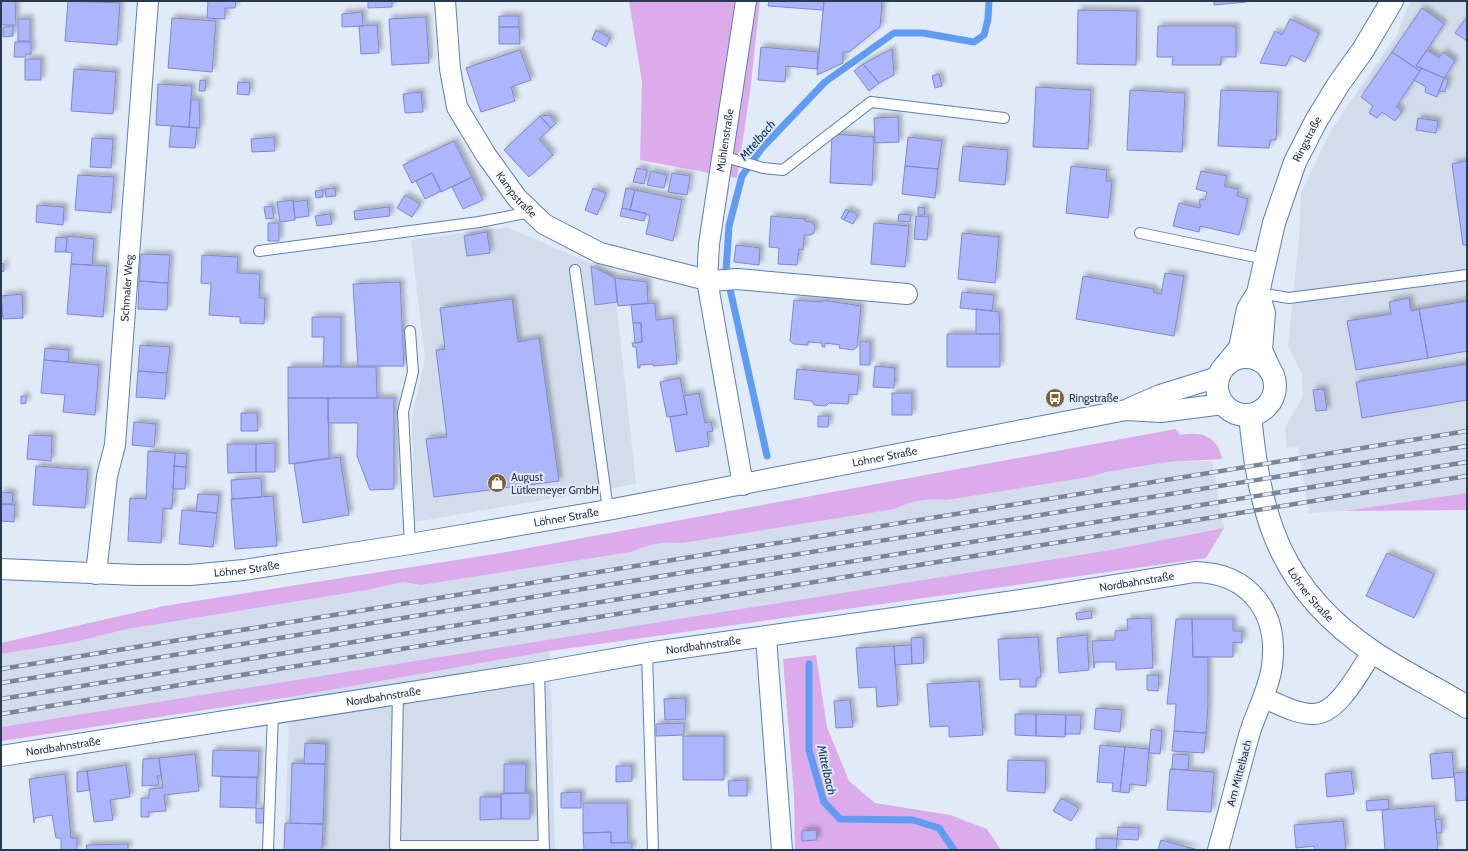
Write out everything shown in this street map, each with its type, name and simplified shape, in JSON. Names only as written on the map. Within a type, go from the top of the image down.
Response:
[{"type":"street","name":"Schmaler Weg","points":[[96,574],[107,476],[115,445],[148,1]]},
{"type":"street","name":"Kampstraße","points":[[445,1],[450,69],[457,107],[486,155],[517,198],[544,224],[600,253],[709,281]]},
{"type":"street","name":"Mühlenstraße","points":[[743,485],[709,281],[709,244],[729,157],[746,1]]},
{"type":"street","name":"Ringstraße","points":[[1222,371],[1240,348],[1248,309],[1258,293],[1274,223],[1295,162],[1316,121],[1338,85],[1363,50],[1392,1]]},
{"type":"street","points":[[709,281],[737,279],[907,294]]},
{"type":"street","name":"Ringstraße","points":[[1258,293],[1264,313],[1261,350],[1270,370]]},
{"type":"street","points":[[1249,358],[1263,363],[1270,370],[1274,379],[1275,389],[1267,406],[1259,412],[1250,415],[1239,414],[1228,409],[1218,396],[1217,387],[1222,371],[1234,360],[1249,358]]},
{"type":"street","name":"Löhner Straße","points":[[1,569],[17,568],[96,574],[190,575],[244,570],[410,544],[743,485],[1126,410],[1222,371]]},
{"type":"street","name":"Löhner Straße","points":[[1126,410],[1161,412],[1223,404]]},
{"type":"street","name":"Löhner Straße","points":[[1250,415],[1259,484],[1271,529],[1281,552],[1304,591],[1341,627],[1373,651],[1467,707]]},
{"type":"street","name":"Nordbahnstraße","points":[[1,756],[539,672],[647,653],[1041,597],[1195,572],[1210,572],[1240,584],[1262,604],[1268,618],[1272,635],[1272,665],[1264,698]]},
{"type":"street","points":[[766,637],[782,850]]},
{"type":"street","points":[[1264,698],[1301,713],[1315,714],[1327,710],[1342,698],[1373,651]]},
{"type":"street","name":"Am Mittelbach","points":[[1218,850],[1251,730],[1264,698]]},
{"type":"lane","points":[[729,157],[763,168],[783,170],[871,102],[1004,118]]},
{"type":"lane","points":[[259,251],[479,222],[531,212]]},
{"type":"lane","points":[[1140,232],[1265,259]]},
{"type":"lane","points":[[576,270],[608,510]]},
{"type":"lane","points":[[1258,293],[1289,298],[1467,275]]},
{"type":"lane","points":[[410,331],[413,372],[403,412],[410,544]]},
{"type":"lane","points":[[647,653],[653,850]]},
{"type":"lane","points":[[398,693],[395,846],[544,848],[539,672]]},
{"type":"lane","points":[[268,850],[273,713]]},
{"type":"shaded area","points":[[629,1],[760,1],[750,92],[737,178],[640,160],[642,82]]},
{"type":"shaded area","points":[[1410,1],[1467,1],[1467,493],[1344,511],[1309,513],[1298,447],[1287,448],[1285,428],[1303,396],[1302,374],[1288,345],[1299,239],[1301,193],[1331,130],[1397,34]]},
{"type":"shaded area","points":[[507,227],[613,273],[636,484],[415,522],[412,418],[425,358],[411,240]]},
{"type":"shaded area","points":[[1176,429],[1180,435],[1195,434],[1212,440],[1217,445],[1222,459],[1168,462],[1106,472],[1089,477],[947,500],[920,500],[895,509],[683,543],[669,542],[656,544],[631,552],[421,585],[403,582],[367,590],[127,629],[75,642],[1,654],[1,643],[164,606],[501,553]]},
{"type":"shaded area","points":[[1212,461],[1224,528],[1111,550],[1,727],[1,654],[75,642],[127,629],[367,590],[403,582],[421,585],[630,552],[648,544],[666,541],[683,543],[895,509],[912,501],[930,498],[947,500],[1089,477],[1106,472],[1168,462]]},
{"type":"shaded area","points":[[1467,493],[1467,510],[1344,511]]},
{"type":"shaded area","points":[[1224,528],[1206,558],[550,651],[290,697],[1,741],[1,727],[1111,550]]},
{"type":"shaded area","points":[[550,651],[555,850],[284,850],[290,697]]},
{"type":"shaded area","points":[[816,655],[827,727],[849,781],[875,803],[950,815],[987,829],[1001,850],[795,850],[794,796],[783,659]]},
{"type":"building","points":[[1,1],[15,1],[16,25],[1,25]]},
{"type":"building","points":[[68,1],[120,3],[117,45],[65,41]]},
{"type":"building","points":[[208,1],[236,1],[235,8],[225,8],[225,19],[207,18]]},
{"type":"building","points":[[368,1],[392,1],[392,7],[368,8]]},
{"type":"building","points":[[769,1],[824,1],[823,10],[768,6]]},
{"type":"building","points":[[824,1],[882,1],[880,27],[849,52],[843,52],[843,63],[817,75]]},
{"type":"building","points":[[1214,1],[1246,1],[1246,2],[1214,5]]},
{"type":"building","points":[[1422,8],[1444,24],[1416,66],[1422,68],[1420,71],[1392,52]]},
{"type":"building","points":[[1078,10],[1137,11],[1136,65],[1077,64]]},
{"type":"building","points":[[362,12],[363,26],[342,27],[342,14]]},
{"type":"building","points":[[499,16],[519,16],[519,27],[499,27]]},
{"type":"building","points":[[426,17],[429,63],[392,65],[389,19]]},
{"type":"building","points":[[1467,17],[1467,41],[1455,33]]},
{"type":"building","points":[[172,18],[216,21],[212,72],[168,68]]},
{"type":"building","points":[[18,19],[30,19],[30,41],[18,41]]},
{"type":"building","points":[[1290,19],[1319,33],[1305,62],[1291,55],[1286,66],[1260,63],[1275,31],[1282,35]]},
{"type":"building","points":[[377,25],[379,53],[361,54],[359,26]]},
{"type":"building","points":[[13,26],[13,36],[3,37],[3,27]]},
{"type":"building","points":[[1158,26],[1236,26],[1236,57],[1221,57],[1221,65],[1172,65],[1173,57],[1157,57]]},
{"type":"building","points":[[499,27],[519,27],[520,44],[499,44]]},
{"type":"building","points":[[596,30],[610,38],[606,47],[592,39]]},
{"type":"building","points":[[15,42],[31,42],[31,54],[26,54],[26,57],[14,57]]},
{"type":"building","points":[[761,47],[818,52],[817,69],[786,66],[785,82],[758,80]]},
{"type":"building","points":[[892,49],[894,75],[879,83],[863,64]]},
{"type":"building","points":[[520,50],[531,80],[511,87],[515,101],[481,112],[466,68]]},
{"type":"building","points":[[1427,50],[1439,58],[1443,52],[1455,61],[1444,78],[1416,66]]},
{"type":"building","points":[[1392,52],[1420,71],[1396,107],[1402,111],[1395,121],[1382,112],[1377,118],[1369,113],[1373,106],[1361,97]]},
{"type":"building","points":[[25,59],[41,59],[41,80],[25,80]]},
{"type":"building","points":[[863,64],[879,83],[869,91],[854,71]]},
{"type":"building","points":[[1422,68],[1444,78],[1437,97],[1425,92],[1426,87],[1414,80]]},
{"type":"building","points":[[74,69],[116,72],[113,114],[71,111]]},
{"type":"building","points":[[939,74],[942,86],[935,88],[932,76]]},
{"type":"building","points":[[1444,78],[1448,80],[1445,92],[1439,91]]},
{"type":"building","points":[[200,80],[206,81],[205,91],[199,91]]},
{"type":"building","points":[[238,82],[250,83],[249,95],[237,94]]},
{"type":"building","points":[[158,84],[192,86],[189,127],[156,125]]},
{"type":"building","points":[[1036,87],[1091,90],[1088,149],[1033,147]]},
{"type":"building","points":[[1130,90],[1185,93],[1182,152],[1127,150]]},
{"type":"building","points":[[1221,90],[1278,92],[1276,140],[1270,140],[1269,148],[1218,146]]},
{"type":"building","points":[[421,92],[423,112],[405,113],[403,94]]},
{"type":"building","points":[[191,100],[199,100],[200,128],[189,127]]},
{"type":"building","points":[[549,115],[556,123],[551,128],[540,116]]},
{"type":"building","points":[[540,116],[551,128],[539,139],[553,155],[529,177],[504,150]]},
{"type":"building","points":[[898,117],[899,142],[875,143],[874,118]]},
{"type":"building","points":[[1418,118],[1438,121],[1436,133],[1416,130]]},
{"type":"building","points":[[171,126],[197,128],[195,148],[169,147]]},
{"type":"building","points":[[832,134],[874,137],[872,185],[830,183]]},
{"type":"building","points":[[274,137],[275,151],[252,152],[251,139]]},
{"type":"building","points":[[908,137],[942,141],[938,169],[905,166]]},
{"type":"building","points":[[92,138],[113,139],[111,168],[90,167]]},
{"type":"building","points":[[454,141],[472,177],[441,192],[432,173],[412,183],[403,165]]},
{"type":"building","points":[[963,146],[1008,150],[1005,185],[959,181]]},
{"type":"building","points":[[1467,161],[1467,245],[1463,245],[1452,164]]},
{"type":"building","points":[[905,166],[938,169],[935,198],[902,194]]},
{"type":"building","points":[[1071,166],[1107,170],[1106,181],[1112,181],[1108,218],[1066,213]]},
{"type":"building","points":[[637,168],[647,170],[644,184],[633,182]]},
{"type":"building","points":[[651,171],[667,175],[664,188],[647,185]]},
{"type":"building","points":[[1201,171],[1227,176],[1224,186],[1238,189],[1237,196],[1248,199],[1239,235],[1200,226],[1199,232],[1173,226],[1179,203],[1200,208],[1200,199],[1205,200],[1207,192],[1196,189]]},
{"type":"building","points":[[432,173],[441,191],[425,199],[416,181]]},
{"type":"building","points":[[672,173],[690,176],[687,195],[668,192]]},
{"type":"building","points":[[78,175],[114,177],[111,213],[75,210]]},
{"type":"building","points":[[472,177],[483,200],[463,209],[452,187]]},
{"type":"building","points":[[335,188],[336,196],[326,197],[325,189]]},
{"type":"building","points":[[593,188],[606,193],[597,215],[585,210]]},
{"type":"building","points":[[626,188],[635,190],[630,210],[622,208]]},
{"type":"building","points":[[323,190],[323,197],[316,198],[315,191]]},
{"type":"building","points":[[635,190],[682,200],[673,241],[646,234],[650,215],[630,210]]},
{"type":"building","points":[[405,195],[420,204],[412,217],[397,208]]},
{"type":"building","points":[[293,200],[295,220],[280,222],[277,202]]},
{"type":"building","points":[[307,200],[309,216],[295,218],[293,202]]},
{"type":"building","points":[[37,205],[64,207],[63,225],[36,222]]},
{"type":"building","points":[[272,206],[274,218],[266,219],[264,207]]},
{"type":"building","points":[[389,207],[390,216],[355,220],[354,211]]},
{"type":"building","points":[[918,207],[925,208],[924,215],[918,215]]},
{"type":"building","points":[[622,208],[646,213],[644,221],[620,216]]},
{"type":"building","points":[[846,209],[849,211],[844,220],[841,218]]},
{"type":"building","points":[[849,211],[858,215],[853,224],[844,220]]},
{"type":"building","points":[[330,214],[332,224],[317,226],[315,216]]},
{"type":"building","points":[[899,214],[911,215],[910,222],[898,221]]},
{"type":"building","points":[[771,216],[805,219],[805,221],[811,222],[815,226],[814,233],[811,235],[804,235],[803,250],[799,249],[797,265],[778,264],[779,248],[769,247]]},
{"type":"building","points":[[916,216],[929,217],[927,240],[914,239]]},
{"type":"building","points":[[268,223],[279,223],[279,241],[268,241]]},
{"type":"building","points":[[874,223],[909,226],[905,267],[871,264]]},
{"type":"building","points":[[487,232],[490,253],[467,256],[464,236]]},
{"type":"building","points":[[962,233],[999,237],[995,283],[958,279]]},
{"type":"building","points":[[67,236],[94,239],[92,265],[71,264],[72,253],[66,252]]},
{"type":"building","points":[[56,237],[67,238],[66,252],[55,252]]},
{"type":"building","points":[[736,245],[760,248],[759,265],[734,262]]},
{"type":"building","points":[[141,254],[170,255],[168,283],[139,281]]},
{"type":"building","points":[[202,255],[238,257],[237,273],[260,274],[259,298],[265,298],[264,324],[240,323],[240,317],[209,315],[211,284],[201,283]]},
{"type":"building","points":[[1,263],[4,264],[4,271],[1,272]]},
{"type":"building","points":[[71,264],[107,266],[103,317],[67,314]]},
{"type":"building","points":[[591,266],[615,278],[617,302],[595,305]]},
{"type":"building","points":[[1165,273],[1184,276],[1174,336],[1076,319],[1083,276],[1154,289],[1153,292],[1161,294]]},
{"type":"building","points":[[615,278],[647,282],[648,303],[618,306]]},
{"type":"building","points":[[139,281],[168,283],[167,310],[138,309]]},
{"type":"building","points":[[400,282],[404,366],[358,366],[353,284]]},
{"type":"building","points":[[962,292],[994,295],[992,311],[960,308]]},
{"type":"building","points":[[22,294],[23,318],[3,319],[1,296]]},
{"type":"building","points":[[1409,298],[1411,311],[1419,309],[1428,358],[1356,370],[1347,321],[1391,314],[1389,302]]},
{"type":"building","points":[[512,299],[518,342],[539,338],[559,481],[434,497],[426,439],[447,437],[436,350],[445,349],[440,308]]},
{"type":"building","points":[[794,300],[822,302],[823,300],[861,306],[857,347],[853,350],[839,348],[840,345],[825,343],[825,347],[822,347],[822,343],[808,342],[808,345],[794,344],[790,341]]},
{"type":"building","points":[[1467,301],[1467,351],[1428,358],[1419,309]]},
{"type":"building","points":[[655,303],[656,320],[673,318],[677,364],[653,366],[653,364],[640,365],[640,368],[638,368],[636,347],[633,347],[632,343],[642,342],[641,323],[633,323],[631,305]]},
{"type":"building","points":[[976,309],[999,312],[1000,334],[976,334]]},
{"type":"building","points":[[312,317],[341,317],[341,366],[323,366],[324,337],[312,337]]},
{"type":"building","points":[[633,323],[641,323],[642,342],[635,343]]},
{"type":"building","points":[[947,334],[1000,334],[1000,367],[947,367]]},
{"type":"building","points":[[860,341],[870,342],[870,365],[860,365]]},
{"type":"building","points":[[140,345],[170,347],[167,373],[138,371]]},
{"type":"building","points":[[45,348],[69,350],[68,362],[44,360]]},
{"type":"building","points":[[44,360],[99,365],[95,415],[63,412],[65,395],[41,393]]},
{"type":"building","points":[[1467,364],[1467,400],[1362,418],[1356,382]]},
{"type":"building","points":[[875,366],[895,368],[894,388],[873,387]]},
{"type":"building","points":[[288,367],[376,367],[377,398],[288,398]]},
{"type":"building","points":[[797,369],[859,375],[857,395],[849,394],[848,404],[829,403],[826,406],[814,405],[812,401],[794,399]]},
{"type":"building","points":[[138,371],[167,373],[165,399],[136,397]]},
{"type":"building","points":[[680,378],[687,414],[667,417],[660,382]]},
{"type":"building","points":[[1324,389],[1327,410],[1316,411],[1313,390]]},
{"type":"building","points":[[699,393],[705,423],[711,422],[713,431],[707,432],[709,446],[676,452],[670,417],[687,414],[684,396]]},
{"type":"building","points":[[892,393],[912,393],[912,415],[892,415]]},
{"type":"building","points":[[21,396],[26,396],[26,403],[21,404]]},
{"type":"building","points":[[288,398],[328,398],[329,458],[289,464]]},
{"type":"building","points":[[328,398],[394,398],[394,489],[370,490],[357,456],[358,423],[328,423]]},
{"type":"building","points":[[241,413],[257,413],[258,431],[241,431]]},
{"type":"building","points":[[818,416],[829,416],[828,427],[818,427]]},
{"type":"building","points":[[134,422],[156,424],[154,447],[132,445]]},
{"type":"building","points":[[29,435],[52,436],[51,461],[27,459]]},
{"type":"building","points":[[275,443],[275,472],[256,472],[256,444]]},
{"type":"building","points":[[227,444],[256,444],[256,472],[228,473]]},
{"type":"building","points":[[148,451],[175,453],[172,509],[163,508],[161,543],[128,541],[130,498],[146,499]]},
{"type":"building","points":[[175,453],[187,454],[186,467],[174,466]]},
{"type":"building","points":[[340,457],[349,515],[303,523],[294,464]]},
{"type":"building","points":[[36,466],[88,470],[85,508],[33,505]]},
{"type":"building","points":[[174,466],[186,467],[185,489],[173,489]]},
{"type":"building","points":[[261,478],[262,497],[232,499],[231,480]]},
{"type":"building","points":[[1,492],[13,493],[12,504],[1,504]]},
{"type":"building","points":[[198,494],[219,495],[217,513],[196,511]]},
{"type":"building","points":[[273,496],[277,546],[235,549],[231,499]]},
{"type":"building","points":[[1,504],[15,505],[14,522],[1,521]]},
{"type":"building","points":[[182,510],[217,513],[213,547],[179,544]]},
{"type":"building","points":[[1387,553],[1434,574],[1414,618],[1366,596]]},
{"type":"building","points":[[1091,611],[1092,618],[1077,620],[1076,613]]},
{"type":"building","points":[[1151,618],[1153,668],[1116,670],[1116,662],[1095,662],[1094,668],[1092,641],[1115,640],[1115,631],[1128,630],[1127,619]]},
{"type":"building","points":[[1176,619],[1192,619],[1193,657],[1208,657],[1208,705],[1206,733],[1174,731],[1176,704],[1167,704]]},
{"type":"building","points":[[1192,619],[1233,619],[1233,631],[1242,631],[1242,643],[1233,642],[1233,657],[1193,657]]},
{"type":"building","points":[[1087,635],[1089,670],[1059,673],[1057,638]]},
{"type":"building","points":[[923,637],[924,663],[912,664],[911,638]]},
{"type":"building","points":[[1038,637],[1041,677],[1036,678],[1036,687],[1020,687],[1020,679],[1000,680],[998,639]]},
{"type":"building","points":[[911,645],[912,664],[895,665],[894,646]]},
{"type":"building","points":[[894,646],[898,705],[877,707],[876,687],[859,688],[856,648]]},
{"type":"building","points":[[1147,675],[1159,675],[1158,691],[1147,690]]},
{"type":"building","points":[[979,681],[983,735],[949,737],[949,726],[930,727],[927,684]]},
{"type":"building","points":[[685,698],[686,719],[665,720],[664,699]]},
{"type":"building","points":[[850,700],[853,727],[836,728],[834,701]]},
{"type":"building","points":[[1096,708],[1122,710],[1120,732],[1094,729]]},
{"type":"building","points":[[1015,714],[1036,714],[1036,736],[1015,735]]},
{"type":"building","points":[[1036,714],[1066,715],[1065,737],[1036,736]]},
{"type":"building","points":[[1066,715],[1081,715],[1080,734],[1065,734]]},
{"type":"building","points":[[684,723],[684,735],[656,736],[656,724]]},
{"type":"building","points":[[1151,729],[1162,731],[1160,754],[1149,753]]},
{"type":"building","points":[[1174,731],[1206,733],[1204,753],[1172,751]]},
{"type":"building","points":[[683,736],[724,736],[724,780],[683,780]]},
{"type":"building","points":[[305,743],[326,744],[325,764],[304,764]]},
{"type":"building","points":[[1100,745],[1125,747],[1120,792],[1112,791],[1113,783],[1097,782]]},
{"type":"building","points":[[1125,747],[1149,749],[1146,786],[1130,784],[1129,793],[1120,792]]},
{"type":"building","points":[[213,750],[259,751],[258,778],[212,776]]},
{"type":"building","points":[[1452,752],[1454,777],[1432,779],[1430,754]]},
{"type":"building","points":[[195,754],[199,791],[164,795],[166,811],[149,812],[149,817],[141,817],[141,798],[149,798],[149,789],[163,788],[159,758]]},
{"type":"building","points":[[1173,754],[1189,755],[1188,770],[1172,769]]},
{"type":"building","points":[[159,758],[161,776],[157,776],[159,785],[142,786],[143,759]]},
{"type":"building","points":[[1008,760],[1046,761],[1045,793],[1007,791]]},
{"type":"building","points":[[292,763],[325,764],[323,824],[290,823]]},
{"type":"building","points":[[504,764],[526,764],[525,793],[504,793]]},
{"type":"building","points":[[126,765],[130,797],[110,800],[113,820],[94,822],[87,771]]},
{"type":"building","points":[[616,766],[632,766],[632,781],[616,782]]},
{"type":"building","points":[[1170,769],[1214,772],[1211,812],[1167,810]]},
{"type":"building","points":[[87,771],[90,790],[77,792],[77,772]]},
{"type":"building","points":[[1351,771],[1354,794],[1327,797],[1325,774]]},
{"type":"building","points":[[1467,772],[1467,800],[1456,801],[1454,773]]},
{"type":"building","points":[[65,774],[71,838],[77,838],[77,850],[61,850],[61,838],[56,838],[52,815],[35,818],[34,823],[29,779]]},
{"type":"building","points":[[221,777],[257,777],[256,808],[220,807]]},
{"type":"building","points":[[747,780],[747,796],[729,796],[728,781]]},
{"type":"building","points":[[581,792],[581,808],[561,808],[561,793]]},
{"type":"building","points":[[501,794],[530,794],[530,819],[501,819]]},
{"type":"building","points":[[480,797],[501,797],[501,819],[480,820]]},
{"type":"building","points":[[1061,798],[1079,808],[1071,821],[1053,811]]},
{"type":"building","points":[[1388,799],[1389,809],[1367,811],[1366,801]]},
{"type":"building","points":[[583,803],[627,803],[628,842],[611,843],[611,832],[583,833]]},
{"type":"building","points":[[1434,806],[1438,850],[1385,850],[1382,810]]},
{"type":"building","points":[[256,808],[265,809],[264,823],[256,823]]},
{"type":"building","points":[[1441,819],[1442,833],[1437,833],[1435,820]]},
{"type":"building","points":[[1343,821],[1346,850],[1315,850],[1314,846],[1296,848],[1294,825]]},
{"type":"building","points":[[285,823],[323,824],[322,850],[284,850]]},
{"type":"building","points":[[1118,827],[1139,828],[1138,840],[1117,839]]},
{"type":"building","points":[[816,830],[817,840],[802,841],[802,831]]},
{"type":"building","points":[[611,832],[611,843],[632,843],[632,850],[584,850],[583,833]]},
{"type":"building","points":[[1096,838],[1117,839],[1116,850],[1096,849]]},
{"type":"building","points":[[1161,840],[1195,849],[1158,850]]},
{"type":"building","points":[[128,844],[128,850],[87,850],[86,845]]},
{"type":"waterway","name":"Mttelbach","points":[[767,456],[726,271],[729,226],[742,176],[762,148],[825,82],[894,33],[923,33],[974,42],[984,35],[988,19],[989,1]]},
{"type":"waterway","name":"Mittelbach","points":[[809,664],[809,750],[824,802],[840,819],[913,820],[939,828],[954,850]]},
{"type":"railway","points":[[1,669],[1467,431]]},
{"type":"railway","points":[[1,683],[1467,446]]},
{"type":"railway","points":[[1,699],[1467,462]]},
{"type":"railway","points":[[1,714],[1467,476]]},
{"type":"place","name":"Ringstraße","points":[[1055,398]]},
{"type":"place","name":"August Lütkemeyer GmbH","points":[[497,483]]}]
